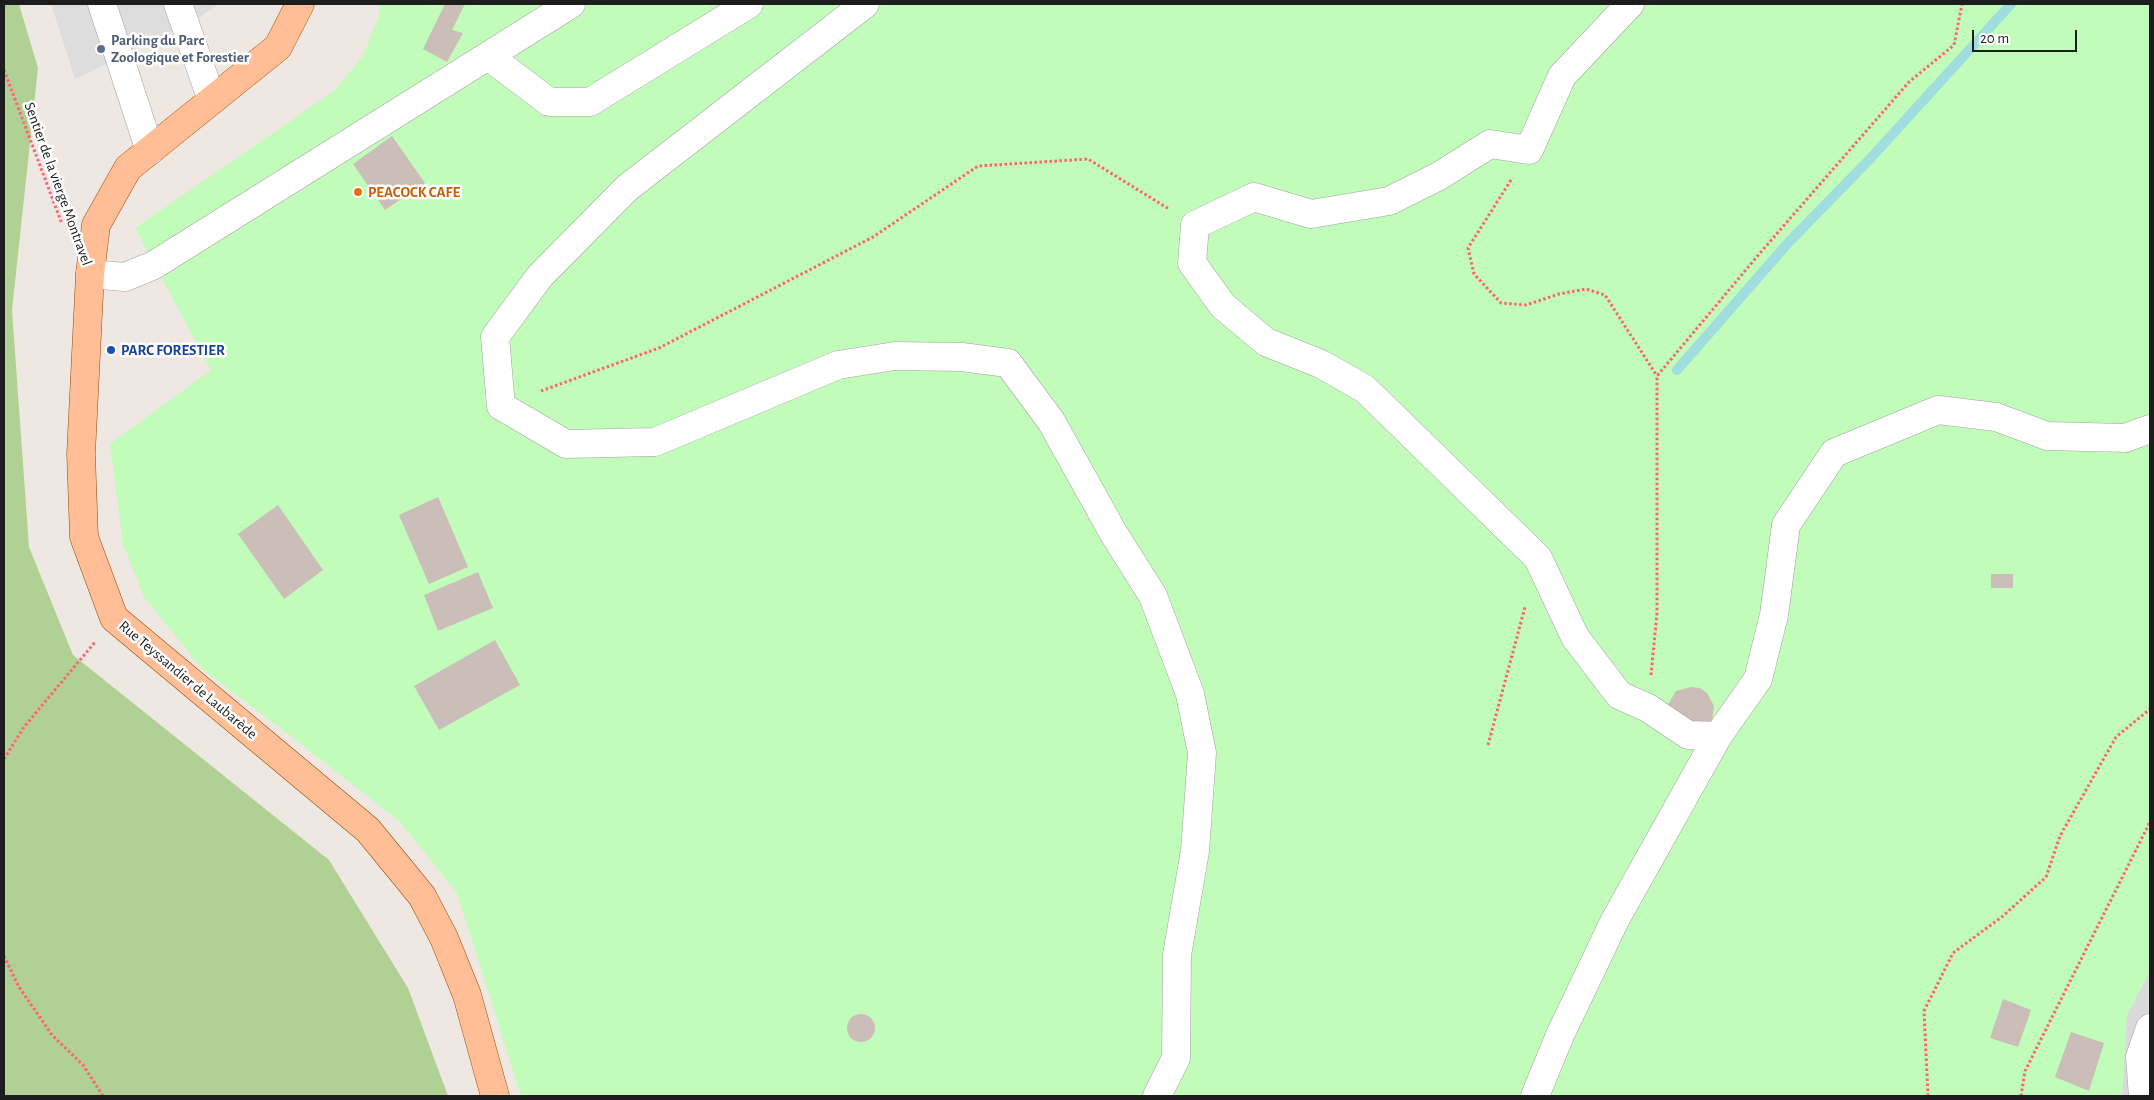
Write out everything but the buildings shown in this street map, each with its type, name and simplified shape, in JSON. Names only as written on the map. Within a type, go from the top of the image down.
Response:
[{"type":"main road","name":"Rue Teyssandier de Laubarède","points":[[300,4],[278,47],[128,168],[96,225],[90,274],[81,454],[84,537],[114,618],[368,830],[422,896],[444,938],[467,995],[495,1096]]},
{"type":"street","points":[[102,4],[150,151]]},
{"type":"street","points":[[178,4],[212,100]]},
{"type":"street","points":[[90,274],[125,277],[154,265],[571,4]]},
{"type":"street","points":[[488,56],[549,102],[590,102],[750,4]]},
{"type":"street","points":[[865,4],[627,188],[540,276],[495,337],[501,406],[566,444],[655,442],[838,365],[894,356],[962,357],[1008,363],[1051,421],[1114,534],[1154,596],[1190,694],[1197,728],[1202,753],[1195,851],[1177,955],[1176,1058],[1157,1096]]},
{"type":"street","points":[[1630,4],[1562,76],[1529,150],[1490,144],[1439,176],[1389,201],[1311,214],[1254,197],[1195,225],[1192,262],[1223,306],[1266,342],[1321,364],[1365,389],[1538,558],[1574,637],[1619,695],[1648,708],[1688,735],[1718,736]]},
{"type":"street","points":[[1535,1096],[1560,1035],[1615,920],[1718,736],[1758,679],[1774,615],[1786,525],[1834,453],[1938,410],[1996,417],[2047,436],[2126,438],[2150,429]]},
{"type":"street","points":[[2143,1096],[2140,1057],[2150,1028]]},
{"type":"path","points":[[1657,376],[1760,253],[1909,82],[1954,45],[1962,4]]},
{"type":"path","name":"Sentier de la vierge Montravel","points":[[4,70],[63,226]]},
{"type":"path","points":[[1529,150],[1468,248],[1474,274],[1501,303],[1526,305],[1559,294],[1586,289],[1605,295],[1657,376],[1657,613],[1648,708]]},
{"type":"path","points":[[501,406],[659,348],[873,237],[978,166],[1088,158],[1195,225]]},
{"type":"path","points":[[1488,745],[1525,604]]},
{"type":"path","points":[[4,759],[24,727],[114,618]]},
{"type":"path","points":[[1928,1096],[1924,1011],[1953,953],[2003,916],[2046,877],[2060,836],[2116,737],[2150,710]]},
{"type":"path","points":[[2021,1096],[2025,1071],[2150,822]]},
{"type":"path","points":[[4,956],[19,987],[52,1035],[83,1065],[103,1096]]},
{"type":"shaded area","name":"Parking du Parc Zoologique et Forestier","points":[[51,4],[219,4],[198,18],[75,79]]},
{"type":"shaded area","points":[[2150,966],[2150,1096],[2090,1096]]},
{"type":"green space","points":[[4,4],[19,4],[38,68],[12,310],[29,547],[73,655],[329,860],[408,988],[448,1096],[4,1096]]},
{"type":"green space","points":[[378,4],[2150,4],[2150,971],[2127,1015],[2122,1096],[521,1096],[457,893],[400,822],[202,669],[144,597],[123,544],[110,444],[211,370],[135,228],[334,91],[363,56],[380,13]]},
{"type":"waterway","points":[[1677,370],[1788,243],[1868,161],[2011,4]]},
{"type":"place","name":"Parking du Parc Zoologique et Forestier","points":[[101,49]]},
{"type":"place","name":"PEACOCK CAFE","points":[[358,192]]},
{"type":"place","name":"PARC FORESTIER","points":[[111,350]]}]
